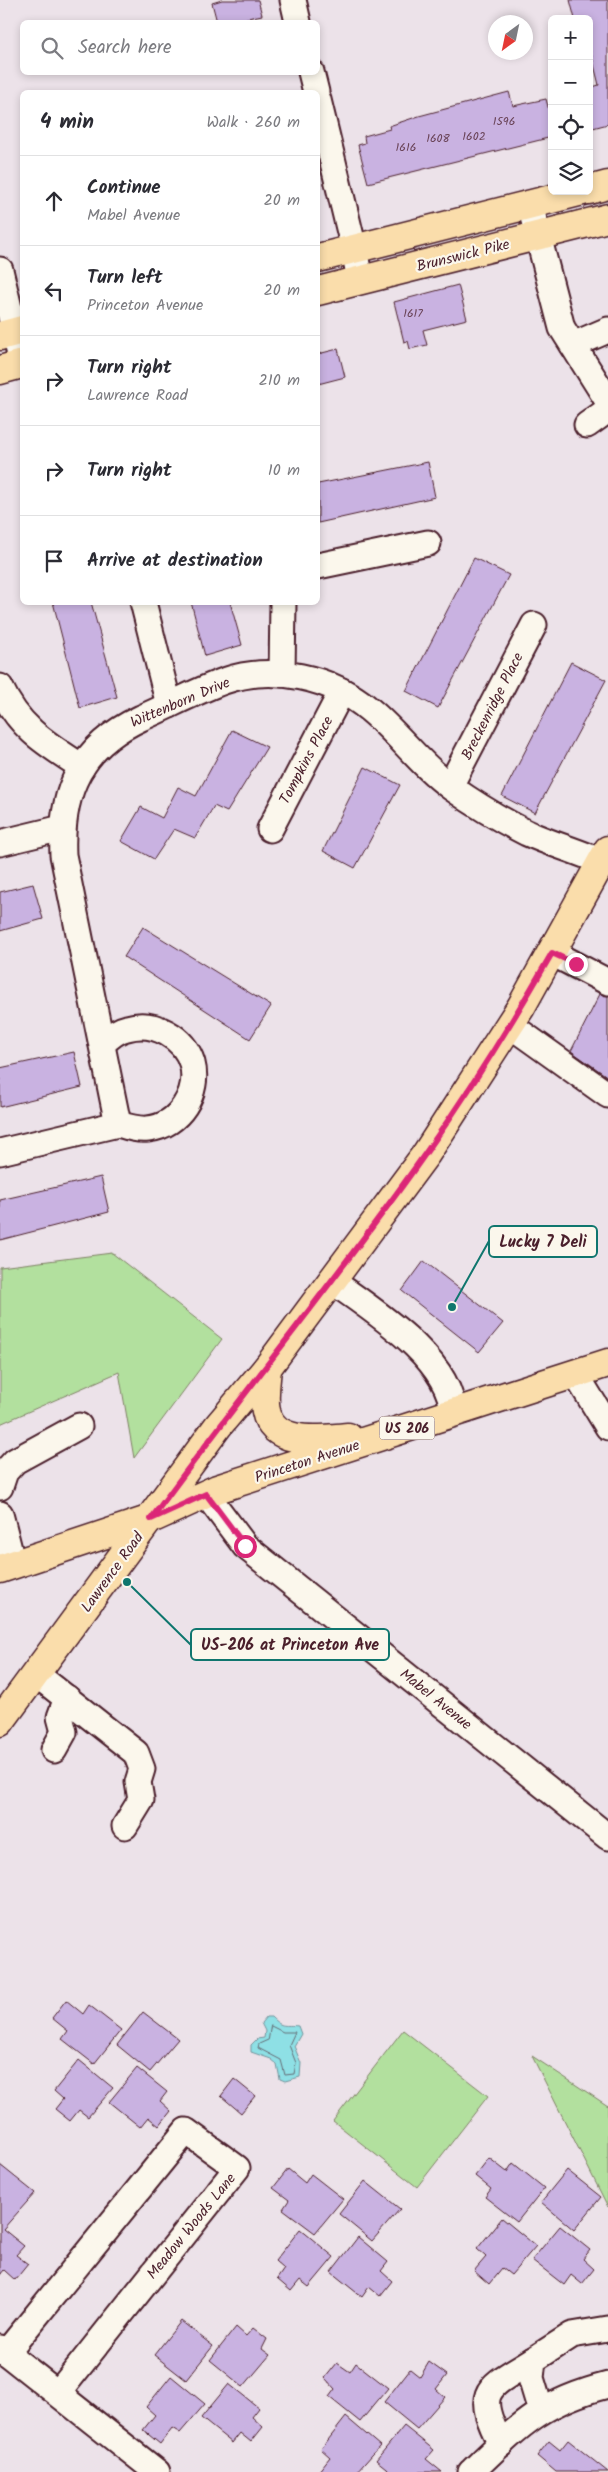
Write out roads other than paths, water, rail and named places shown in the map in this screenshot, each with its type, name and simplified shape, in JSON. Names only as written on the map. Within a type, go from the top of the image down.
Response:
[{"type":"main road","points":[[593,189],[608,185]]},
{"type":"main road","points":[[320,258],[568,195]]},
{"type":"main road","name":"Brunswick Pike","points":[[320,290],[608,218]]},
{"type":"main road","points":[[0,370],[20,365]]},
{"type":"main road","name":"Lawrence Road","points":[[0,1722],[218,1426],[267,1368],[426,1154],[510,1025],[606,859]]},
{"type":"main road","name":"Princeton Avenue","points":[[6,1567],[151,1519],[206,1494],[608,1363]]},
{"type":"main road","points":[[267,1368],[265,1410],[272,1424],[286,1435],[315,1439],[384,1436]]},
{"type":"street","points":[[293,0],[298,20]]},
{"type":"street","points":[[312,75],[316,90]]},
{"type":"street","points":[[320,108],[360,280]]},
{"type":"street","points":[[530,205],[559,320],[572,345],[608,401]]},
{"type":"street","points":[[0,270],[20,357]]},
{"type":"street","points":[[572,345],[608,330]]},
{"type":"street","points":[[587,425],[608,410]]},
{"type":"street","points":[[320,566],[428,543]]},
{"type":"street","points":[[144,605],[169,706]]},
{"type":"street","points":[[282,674],[283,605]]},
{"type":"street","name":"Breckenridge Place","points":[[450,786],[534,625]]},
{"type":"street","name":"Wittenborn Drive","points":[[118,1124],[63,855],[62,828],[71,788],[82,767],[104,741],[123,726],[225,681],[254,674],[282,674],[319,681],[342,691],[371,710],[406,748],[450,786],[483,809],[528,833],[606,859]]},
{"type":"street","points":[[0,687],[11,710],[29,731],[82,767]]},
{"type":"street","name":"Tompkins Place","points":[[270,829],[342,691]]},
{"type":"street","points":[[0,843],[62,828]]},
{"type":"street","points":[[552,953],[608,982]]},
{"type":"street","points":[[510,1025],[608,1095]]},
{"type":"street","points":[[0,1152],[118,1124],[133,1129],[150,1129],[166,1123],[180,1112],[190,1097],[194,1080],[192,1063],[185,1049],[175,1038],[160,1029],[144,1026],[127,1028],[113,1034],[102,1044]]},
{"type":"street","points":[[332,1281],[398,1328],[414,1345],[446,1384],[452,1399],[453,1413]]},
{"type":"street","points":[[575,1373],[608,1427]]},
{"type":"street","points":[[0,1487],[5,1472],[15,1461],[79,1426]]},
{"type":"street","name":"Mabel Avenue","points":[[206,1494],[245,1546],[608,1837]]},
{"type":"street","points":[[0,1514],[6,1567]]},
{"type":"street","points":[[36,1674],[136,1753],[142,1770],[138,1782],[141,1800],[125,1826]]},
{"type":"street","points":[[54,1750],[64,1732],[60,1717],[67,1698]]},
{"type":"street","name":"Meadow Woods Lane","points":[[58,2393],[238,2168],[186,2131],[3,2350],[157,2472]]},
{"type":"street","points":[[501,2444],[488,2419],[485,2401],[494,2383],[572,2335],[608,2329]]},
{"type":"street","points":[[533,2360],[531,2378],[541,2411]]},
{"type":"street","points":[[471,2472],[521,2424],[541,2411],[578,2392],[608,2385]]},
{"type":"water","points":[[266,2017],[271,2017],[281,2025],[298,2026],[301,2034],[294,2046],[301,2063],[300,2077],[285,2081],[280,2079],[277,2064],[271,2059],[251,2052],[251,2045],[257,2039],[264,2038],[265,2031],[261,2023]]},
{"type":"place","name":"Lucky 7 Deli","points":[[452,1307]]},
{"type":"place","name":"US-206 at Princeton Ave","points":[[127,1582]]}]
